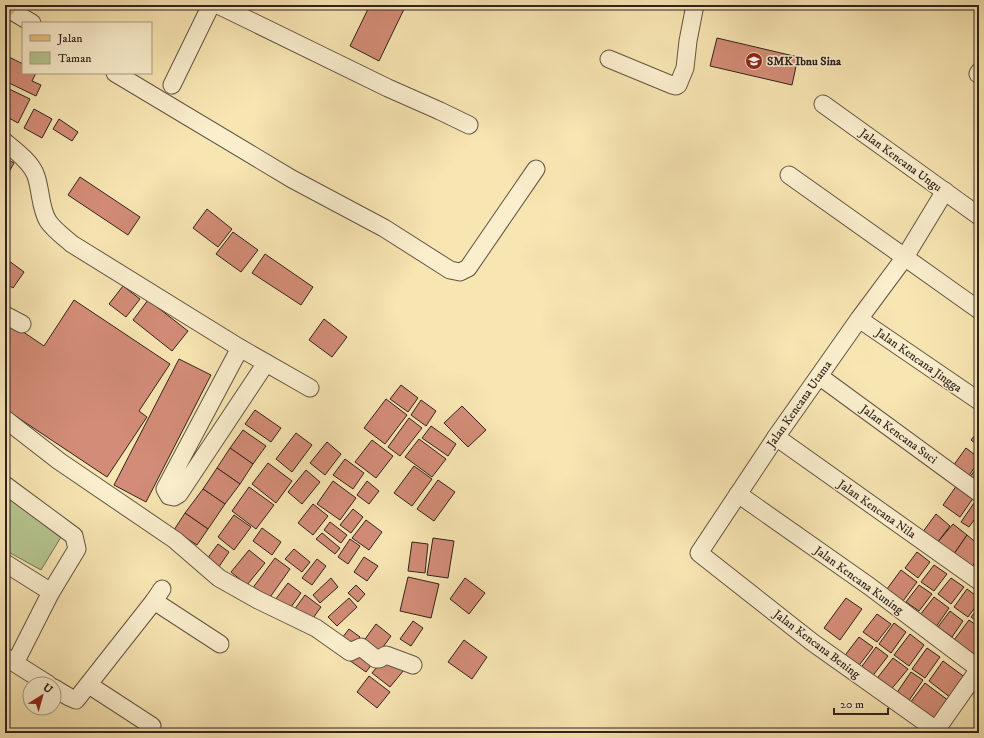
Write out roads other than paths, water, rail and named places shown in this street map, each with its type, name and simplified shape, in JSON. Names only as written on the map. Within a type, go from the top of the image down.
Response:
[{"type":"street","points":[[172,85],[212,5]]},
{"type":"street","points":[[218,5],[388,88],[469,125]]},
{"type":"street","points":[[609,59],[676,86],[685,68],[688,41],[695,5]]},
{"type":"street","points":[[5,6],[30,22]]},
{"type":"street","points":[[117,74],[292,179],[384,228],[450,270],[460,272],[468,268],[536,168]]},
{"type":"street","name":"Jalan Kencana Ungu","points":[[824,104],[979,216]]},
{"type":"street","points":[[5,142],[29,164],[36,175],[40,195],[48,220],[58,232],[72,244],[240,348],[310,388]]},
{"type":"street","points":[[789,175],[899,255],[905,257],[979,310]]},
{"type":"street","name":"Jalan Kencana Utama","points":[[700,554],[700,550],[776,438],[859,319],[905,257],[945,191]]},
{"type":"street","points":[[5,315],[22,324]]},
{"type":"street","name":"Jalan Kencana Jingga","points":[[859,319],[979,401]]},
{"type":"street","points":[[240,348],[165,488],[169,496],[174,498],[179,494],[266,362]]},
{"type":"street","name":"Jalan Kencana Suci","points":[[819,376],[979,492]]},
{"type":"street","points":[[5,419],[59,461],[175,540],[219,578],[258,600],[316,628],[350,652],[361,647],[376,659],[379,660],[386,655],[413,665]]},
{"type":"street","name":"Jalan Kencana Nila","points":[[776,438],[979,581]]},
{"type":"street","points":[[5,485],[74,536],[77,549],[10,660],[35,676]]},
{"type":"street","name":"Jalan Kencana Kuning","points":[[738,494],[869,586],[979,669]]},
{"type":"street","name":"Jalan Kencana Bening","points":[[700,554],[812,642],[935,731]]},
{"type":"street","points":[[5,563],[51,592]]},
{"type":"street","points":[[62,693],[76,700],[158,595],[220,644]]},
{"type":"street","points":[[935,731],[979,669]]},
{"type":"street","points":[[89,685],[152,726]]},
{"type":"place","name":"SMK Ibnu Sina","points":[[754,61]]}]
